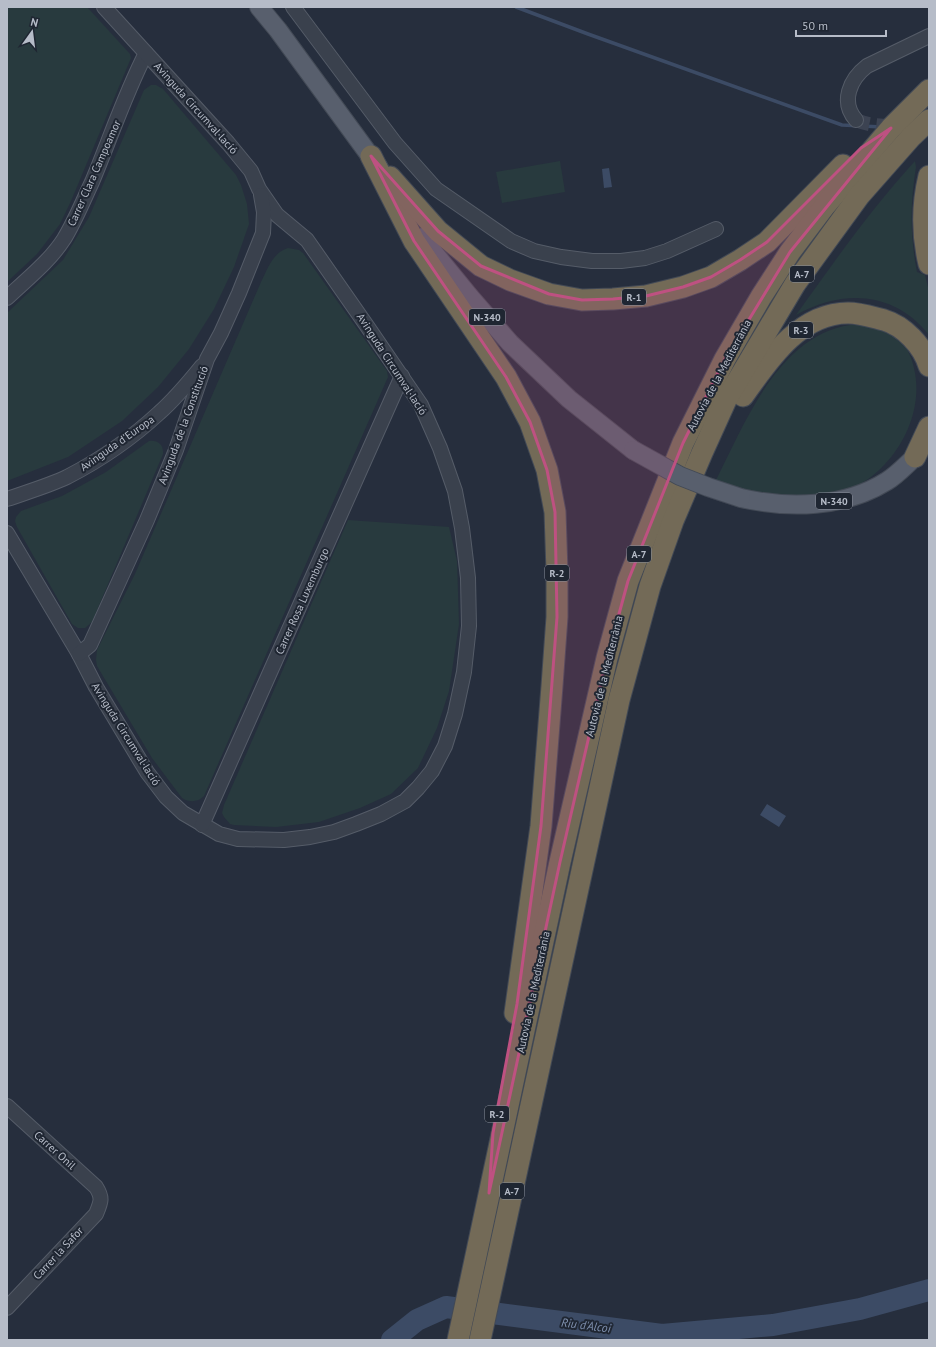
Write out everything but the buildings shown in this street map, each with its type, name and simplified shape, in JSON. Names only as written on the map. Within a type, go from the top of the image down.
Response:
[{"type":"highway","name":"Autovia de la Mediterrània","points":[[517,1037],[560,862],[607,658],[628,581],[682,443],[726,359],[761,297],[790,252],[824,208],[891,128],[929,90]]},
{"type":"highway","name":"Autovia de la Mediterrània","points":[[480,1340],[619,700],[650,586],[673,521],[726,400],[795,284],[859,196],[929,120]]},
{"type":"highway","name":"R-1","points":[[371,156],[438,231],[481,266],[510,280],[549,294],[582,300],[613,299],[646,296],[683,287],[711,277],[740,260],[767,242],[861,148],[891,128]]},
{"type":"highway","name":"R-2","points":[[371,156],[414,242],[506,377],[530,422],[547,470],[555,512],[557,572],[556,616],[542,810],[517,1037],[493,1133],[489,1193]]},
{"type":"highway","points":[[929,176],[925,191],[924,222],[926,252],[929,264]]},
{"type":"highway","name":"R-3","points":[[705,448],[724,429],[741,398],[770,357],[791,337],[813,322],[829,315],[867,315],[890,322],[907,333],[918,345],[929,366]]},
{"type":"highway","points":[[922,450],[929,427]]},
{"type":"highway","name":"A-7","points":[[458,1340],[489,1193]]},
{"type":"main road","name":"N-340","points":[[259,7],[278,30],[356,138],[371,156],[430,248],[470,297],[510,343],[569,399],[633,450],[680,476],[708,487],[762,503],[787,505],[818,504],[843,500],[860,494],[887,481],[922,450]]},
{"type":"street","name":"Avinguda Circumval·lació","points":[[7,533],[147,772],[166,797],[183,813],[218,834],[238,838],[262,840],[284,840],[310,837],[334,832],[381,814],[405,801],[418,788],[432,770],[445,746],[455,714],[464,672],[469,626],[468,578],[462,528],[455,491],[440,448],[420,405],[402,376],[307,240],[277,215],[259,189],[251,172],[228,143],[104,7]]},
{"type":"street","points":[[293,7],[395,143],[436,189],[511,241],[534,251],[561,257],[592,261],[621,261],[645,258],[667,251],[716,229]]},
{"type":"street","points":[[856,120],[851,114],[847,99],[851,84],[860,71],[867,66],[929,36]]},
{"type":"street","name":"Carrer Clara Campoamor","points":[[7,298],[41,267],[63,240],[72,224],[100,162],[146,53]]},
{"type":"street","name":"Avinguda de la Constitució","points":[[79,654],[90,645],[147,520],[180,439],[207,359],[221,333],[239,293],[263,232],[264,212],[259,189]]},
{"type":"street","name":"Avinguda d'Europa","points":[[7,499],[65,478],[96,460],[125,440],[160,413],[180,392],[207,359]]},
{"type":"street","name":"Carrer Rosa Luxemburgo","points":[[202,825],[402,376]]},
{"type":"street","name":"Carrer Onil","points":[[7,1106],[96,1187],[100,1194]]},
{"type":"street","name":"Carrer la Safor","points":[[7,1308],[96,1214],[101,1200],[100,1194]]},
{"type":"highlighted area","points":[[891,128],[790,252],[725,359],[683,443],[628,581],[607,658],[560,862],[489,1193],[493,1133],[517,1004],[541,826],[557,617],[555,512],[547,470],[530,422],[506,377],[414,241],[371,156],[438,231],[481,266],[549,294],[582,300],[613,299],[646,296],[683,287],[711,277],[740,260],[767,242],[861,148]]},
{"type":"shaded area","points":[[7,7],[87,7],[130,54],[131,58],[60,224],[37,254],[7,282]]},
{"type":"shaded area","points":[[151,85],[156,85],[163,89],[236,175],[241,185],[247,204],[249,224],[234,267],[214,309],[189,349],[158,387],[122,421],[68,457],[7,481],[7,313],[63,260],[89,217],[144,90]]},
{"type":"shaded area","points":[[560,161],[565,192],[502,203],[496,172]]},
{"type":"shaded area","points":[[915,161],[916,167],[912,207],[913,246],[917,272],[925,275],[929,291],[929,335],[915,320],[900,310],[884,302],[867,299],[850,298],[832,301],[796,315],[868,217]]},
{"type":"shaded area","points":[[288,248],[299,250],[303,253],[387,371],[388,377],[204,796],[197,801],[188,801],[182,798],[152,758],[97,666],[97,650],[135,574],[268,267],[278,254]]},
{"type":"shaded area","points":[[850,325],[874,328],[889,334],[896,339],[908,351],[915,373],[916,397],[911,419],[902,441],[888,461],[871,477],[851,489],[829,496],[783,497],[766,495],[716,480],[752,409],[767,385],[784,364],[803,346],[825,332]]},
{"type":"shaded area","points":[[149,441],[158,442],[162,448],[163,454],[92,622],[85,628],[78,628],[72,624],[17,527],[15,521],[16,517],[21,511],[62,496],[106,472]]},
{"type":"shaded area","points":[[348,520],[449,527],[457,561],[459,624],[449,691],[437,728],[418,768],[391,794],[360,808],[319,822],[276,827],[230,824],[222,813],[224,805]]},
{"type":"water","points":[[609,168],[612,187],[604,188],[602,169]]},
{"type":"water","points":[[767,804],[786,816],[779,827],[760,815]]},
{"type":"waterway","points":[[516,7],[842,125],[882,127]]},
{"type":"waterway","name":"Riu d'Alcoi","points":[[392,1340],[417,1320],[446,1307],[662,1335],[773,1325],[860,1309],[929,1290]]},
{"type":"tunnel","points":[[856,120],[872,125],[899,126]]}]
